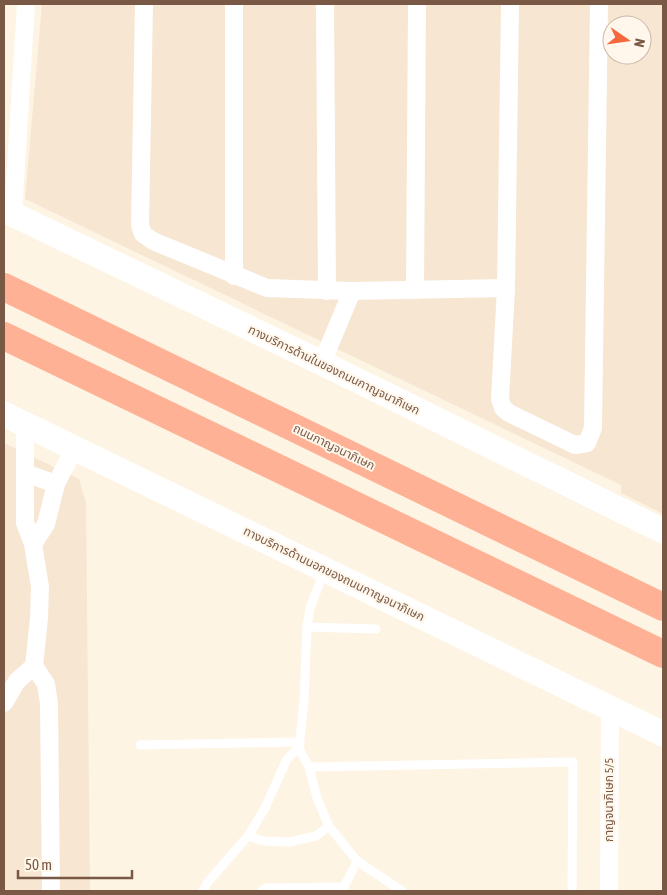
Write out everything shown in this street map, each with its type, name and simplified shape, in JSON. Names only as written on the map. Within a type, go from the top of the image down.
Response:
[{"type":"highway","name":"ถนนกาญจนาภิเษก","points":[[4,287],[663,607]]},
{"type":"highway","points":[[4,336],[663,654]]},
{"type":"main road","name":"ทางบริการด้านในของถนนกาญจนาภิเษก","points":[[8,212],[662,526]]},
{"type":"main road","name":"ทางบริการด้านนอกของถนนกาญจนาภิเษก","points":[[15,419],[663,734]]},
{"type":"street","points":[[8,212],[26,4]]},
{"type":"street","points":[[144,4],[140,225],[143,234],[153,241],[267,288],[327,291],[506,288]]},
{"type":"street","points":[[234,4],[234,276]]},
{"type":"street","points":[[325,4],[327,291]]},
{"type":"street","points":[[416,290],[417,4]]},
{"type":"street","points":[[510,4],[506,288],[500,399],[503,408],[574,445],[587,443],[593,428],[600,4]]},
{"type":"street","points":[[322,363],[352,291]]},
{"type":"street","points":[[15,419],[25,473],[25,523],[33,544],[40,587],[40,618],[34,666],[46,684],[49,703],[51,891]]},
{"type":"street","points":[[33,544],[46,524],[56,484],[74,449]]},
{"type":"street","points":[[25,473],[56,484]]},
{"type":"street","points":[[4,703],[17,681],[34,666]]},
{"type":"street","name":"กาญจนาภิเษก 5/5","points":[[608,891],[610,708]]},
{"type":"lane","points":[[325,569],[310,608],[307,627],[304,701],[299,745],[309,767],[317,798],[329,826],[357,861],[402,891]]},
{"type":"lane","points":[[307,627],[376,629]]},
{"type":"lane","points":[[140,745],[299,745]]},
{"type":"lane","points":[[203,891],[207,883],[248,836],[264,808],[287,759],[299,745]]},
{"type":"lane","points":[[309,767],[574,762],[572,891]]},
{"type":"lane","points":[[248,836],[264,842],[289,842],[316,836],[329,826]]},
{"type":"lane","points":[[262,891],[266,888],[344,889],[357,861]]},
{"type":"shaded area","points":[[42,4],[663,4],[663,514],[621,493],[621,485],[25,199]]},
{"type":"shaded area","points":[[4,443],[79,479],[86,503],[90,891],[4,891]]}]
